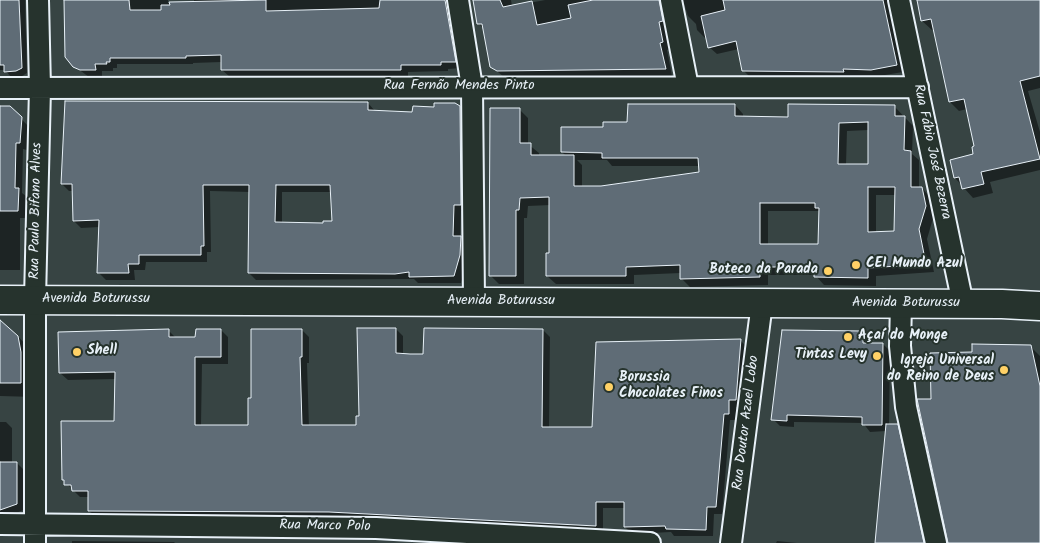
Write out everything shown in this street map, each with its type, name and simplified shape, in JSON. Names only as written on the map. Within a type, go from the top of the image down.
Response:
[{"type":"main road","name":"Avenida Boturussu","points":[[1002,304],[1040,287]]},
{"type":"main road","name":"Avenida Boturussu","points":[[0,300],[1002,304],[1040,306]]},
{"type":"street","name":"Rua Paulo Bifano Alves","points":[[35,534],[35,300],[40,88],[38,0]]},
{"type":"street","points":[[458,0],[472,87],[474,301]]},
{"type":"street","points":[[671,0],[688,86]]},
{"type":"street","name":"Rua Fábio José Bezerra","points":[[899,0],[963,304]]},
{"type":"street","name":"Rua Fernão Mendes Pinto","points":[[0,88],[918,87]]},
{"type":"street","name":"Rua Doutor Azael Lobo","points":[[731,543],[762,303]]},
{"type":"street","points":[[901,304],[900,346],[906,407],[936,543]]},
{"type":"street","name":"Rua Marco Polo","points":[[0,524],[35,534],[376,528],[650,543]]},
{"type":"building","points":[[0,0],[19,0],[22,68],[16,71],[4,72],[4,65],[0,65]]},
{"type":"building","points":[[64,0],[129,0],[130,10],[161,10],[161,5],[170,5],[169,2],[266,0],[266,11],[379,8],[380,0],[445,0],[456,62],[441,62],[441,65],[401,65],[401,70],[221,70],[221,55],[186,56],[186,58],[110,58],[110,62],[106,62],[107,64],[95,64],[96,70],[80,70],[73,67],[65,57]]},
{"type":"building","points":[[473,0],[500,0],[503,7],[532,1],[537,25],[571,18],[568,5],[593,0],[659,0],[663,21],[659,22],[663,42],[660,43],[666,69],[497,71],[490,67],[482,24],[477,24]]},
{"type":"building","points":[[723,0],[883,0],[897,65],[871,70],[843,69],[844,72],[742,71],[736,41],[708,48],[701,16],[725,10]]},
{"type":"building","points":[[917,0],[1040,0],[1040,76],[1020,81],[1040,159],[981,172],[984,184],[962,189],[959,177],[954,178],[950,160],[973,154],[972,147],[974,146],[964,99],[949,102],[931,19],[921,21]]},
{"type":"building","points":[[65,101],[368,102],[368,110],[412,112],[413,106],[434,107],[434,103],[455,103],[460,106],[461,205],[454,205],[453,236],[461,236],[460,255],[454,276],[409,277],[409,272],[395,274],[248,273],[249,185],[203,185],[204,246],[201,246],[201,255],[139,255],[139,264],[128,264],[129,273],[97,273],[99,220],[73,221],[72,184],[61,184]],"holes":[[[276,185],[330,185],[332,221],[323,221],[323,223],[275,222]]]},
{"type":"building","points":[[628,104],[735,104],[735,116],[788,117],[788,104],[895,105],[895,116],[905,116],[904,150],[911,151],[911,187],[922,187],[926,206],[919,229],[926,264],[868,268],[868,278],[814,277],[814,267],[760,267],[760,277],[680,279],[680,265],[626,267],[626,276],[546,276],[546,253],[549,253],[549,197],[520,198],[519,210],[516,210],[516,276],[489,276],[490,108],[520,108],[520,143],[531,143],[531,155],[574,155],[574,186],[601,186],[699,172],[698,158],[602,158],[602,153],[561,152],[561,127],[603,127],[603,122],[627,122]],"holes":[[[868,122],[868,164],[838,164],[839,123]],[[868,187],[895,187],[894,231],[868,232]],[[760,203],[815,203],[815,208],[819,208],[818,244],[760,244]]]},
{"type":"building","points":[[0,106],[10,106],[22,117],[20,143],[16,143],[15,188],[19,188],[18,211],[0,211]]},
{"type":"building","points":[[0,320],[18,336],[21,352],[21,383],[0,383]]},
{"type":"building","points":[[357,328],[396,328],[396,353],[410,354],[423,354],[424,328],[543,329],[542,427],[592,427],[596,342],[741,339],[736,400],[729,400],[729,414],[724,414],[716,507],[707,507],[706,530],[666,529],[665,526],[624,527],[624,502],[596,502],[596,526],[329,512],[88,511],[88,491],[72,491],[71,485],[64,485],[64,480],[62,480],[61,421],[114,421],[115,372],[59,373],[58,332],[169,329],[169,337],[195,337],[196,329],[221,329],[221,357],[195,357],[195,425],[248,425],[248,398],[251,398],[251,329],[302,329],[302,357],[300,357],[302,425],[356,425],[356,416],[359,416]]},
{"type":"building","points":[[782,330],[863,331],[863,343],[883,343],[882,425],[862,425],[862,417],[787,415],[787,421],[771,420]]},
{"type":"building","points":[[972,344],[1031,345],[1040,386],[1040,543],[948,543],[917,399],[931,399],[930,353],[972,352]]},
{"type":"building","points":[[886,424],[898,424],[924,543],[875,543]]},
{"type":"building","points":[[0,462],[17,462],[17,504],[0,510]]},
{"type":"place","name":"CEI Mundo Azul","points":[[856,265]]},
{"type":"place","name":"Boteco da Parada","points":[[828,271]]},
{"type":"place","name":"Açaí do Monge","points":[[848,337]]},
{"type":"place","name":"Shell","points":[[77,352]]},
{"type":"place","name":"Tintas Levy","points":[[877,356]]},
{"type":"place","name":"Igreja Universal do Reino de Deus","points":[[1004,370]]},
{"type":"place","name":"Borussia Chocolates Finos","points":[[609,387]]}]
